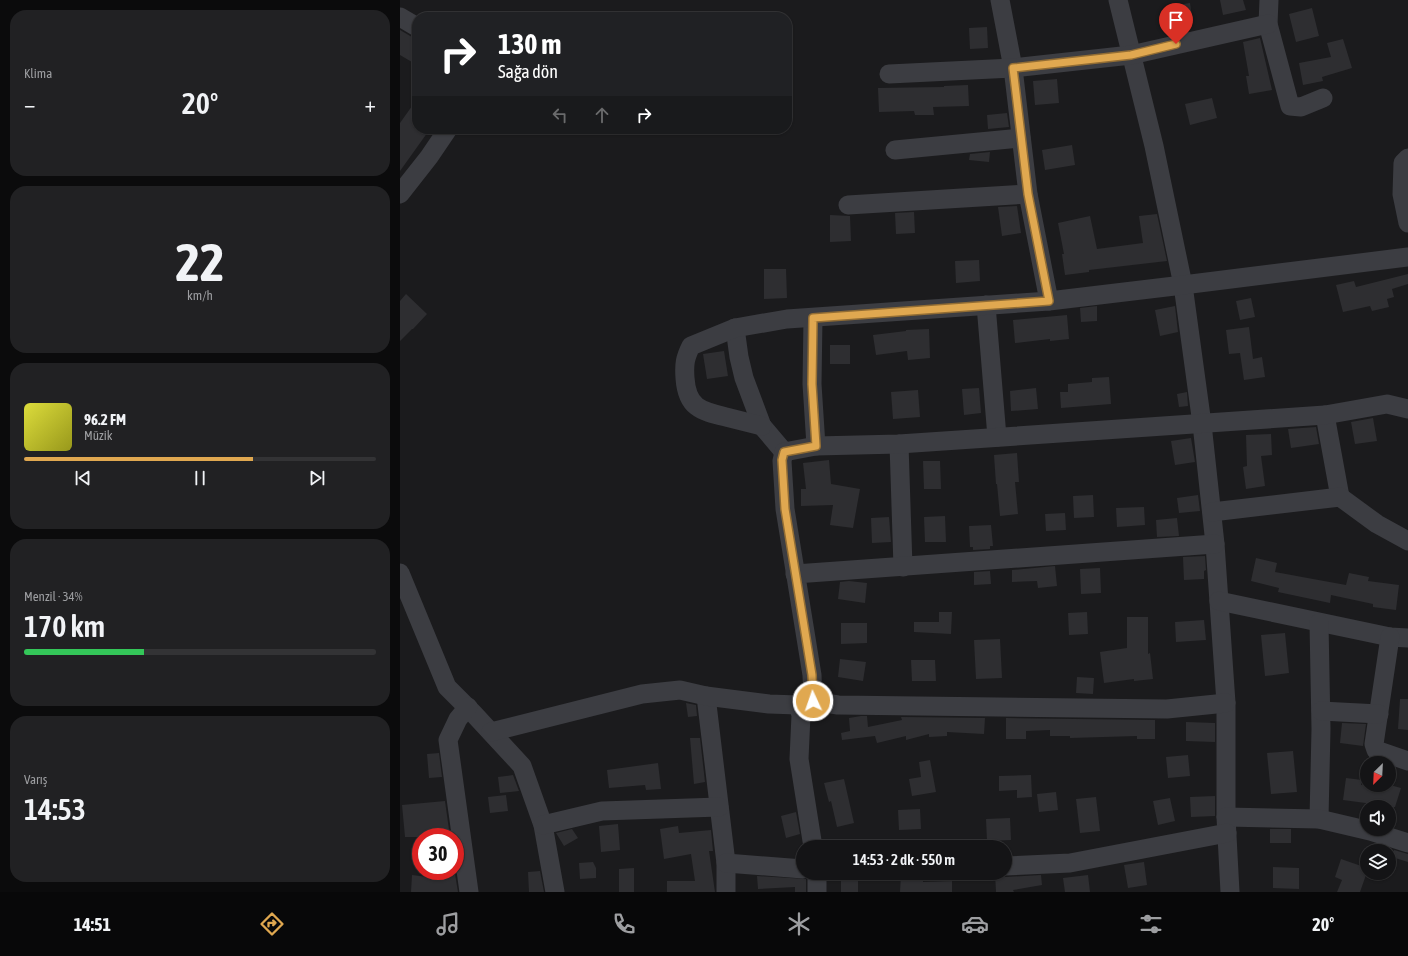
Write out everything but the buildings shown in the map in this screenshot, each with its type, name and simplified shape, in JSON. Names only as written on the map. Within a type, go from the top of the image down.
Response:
[{"type":"street","points":[[1000,0],[1013,68],[1028,194],[1049,301]]},
{"type":"street","points":[[1118,0],[1154,146],[1183,285],[1202,424],[1215,544],[1226,703],[1226,825],[1230,892]]},
{"type":"street","points":[[1269,0],[1268,24],[1290,106],[1301,107],[1323,98]]},
{"type":"street","points":[[400,17],[412,24]]},
{"type":"street","points":[[890,74],[1013,68],[1131,55],[1268,24]]},
{"type":"street","points":[[400,194],[444,134]]},
{"type":"street","points":[[895,150],[1021,138]]},
{"type":"street","points":[[1408,158],[1403,162],[1402,194],[1408,223]]},
{"type":"street","points":[[848,205],[1028,194]]},
{"type":"street","points":[[762,426],[703,411],[694,404],[685,388],[684,366],[686,356],[691,346],[735,328],[787,319],[1049,301],[1408,256]]},
{"type":"street","points":[[986,305],[997,438]]},
{"type":"street","points":[[813,318],[812,384],[816,446]]},
{"type":"street","points":[[735,328],[738,357],[744,378],[762,426],[784,452]]},
{"type":"street","points":[[784,452],[816,446],[899,444],[1325,415],[1387,404],[1408,409]]},
{"type":"street","points":[[1325,415],[1340,497]]},
{"type":"street","points":[[899,444],[903,567]]},
{"type":"street","points":[[784,452],[782,460],[785,509],[812,675],[801,716],[799,759],[812,840]]},
{"type":"street","points":[[1212,512],[1340,497],[1377,524],[1408,541]]},
{"type":"street","points":[[795,574],[1215,544]]},
{"type":"street","points":[[400,573],[447,686],[522,766],[543,825],[555,892]]},
{"type":"street","points":[[1219,601],[1319,623],[1399,637],[1379,714],[1374,744],[1376,750],[1408,761]]},
{"type":"street","points":[[1319,623],[1321,711],[1319,819]]},
{"type":"street","points":[[491,732],[642,694],[680,690],[706,696],[769,704],[805,703],[838,705],[1167,709],[1226,703]]},
{"type":"street","points":[[706,696],[726,863],[726,892]]},
{"type":"street","points":[[468,707],[458,719],[448,740],[469,892]]},
{"type":"street","points":[[1321,711],[1379,714]]},
{"type":"street","points":[[543,825],[602,812],[719,807]]},
{"type":"street","points":[[1012,866],[1070,863],[1226,825],[1319,819],[1370,831],[1408,843]]},
{"type":"street","points":[[726,863],[796,868]]},
{"type":"street","points":[[817,880],[817,892]]},
{"type":"route","points":[[813,701],[812,675],[785,509],[782,460],[784,452],[816,446],[812,384],[813,318],[1049,301],[1028,194],[1013,68],[1131,55],[1176,44]]}]
